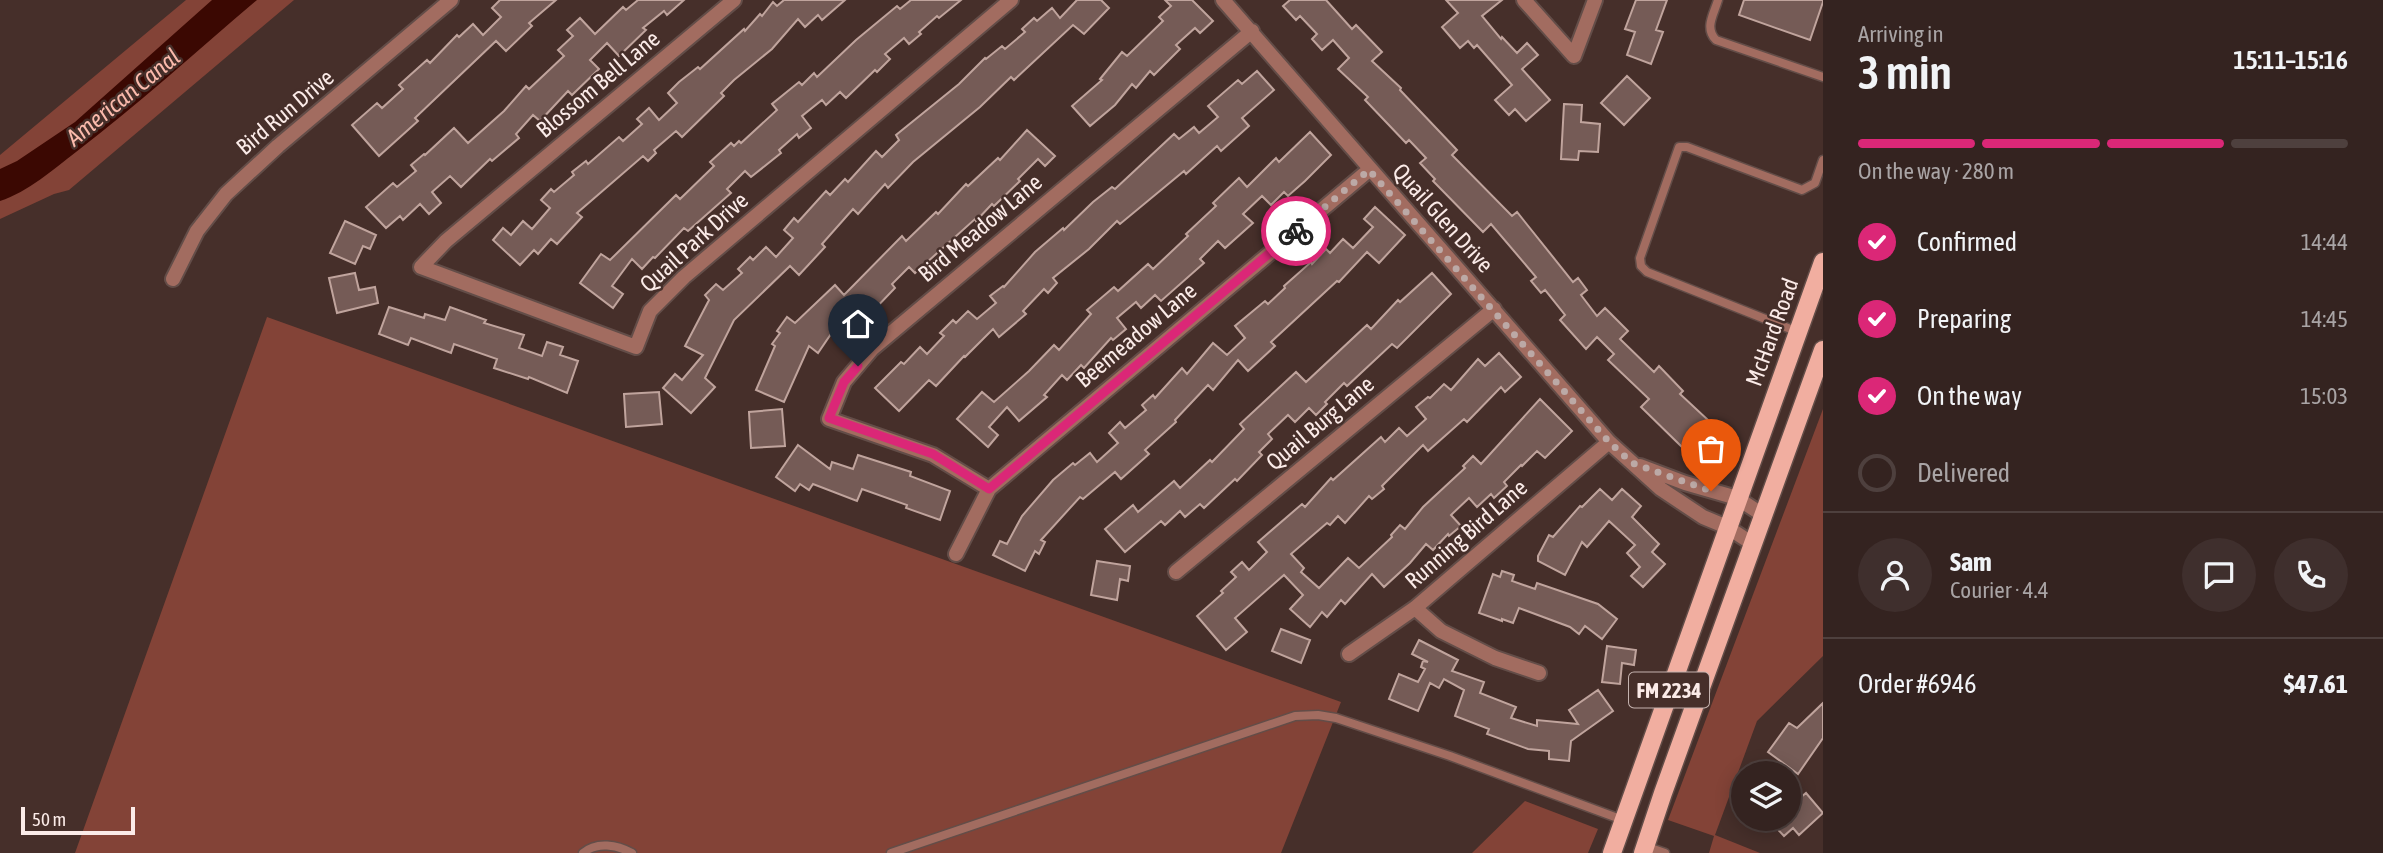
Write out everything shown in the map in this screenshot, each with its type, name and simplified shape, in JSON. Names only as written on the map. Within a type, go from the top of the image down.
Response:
[{"type":"main road","name":"McHard Road","points":[[1612,853],[1823,262]]},
{"type":"main road","name":"FM 2234","points":[[1644,850],[1823,350]]},
{"type":"street","name":"Bird Run Drive","points":[[173,279],[197,231],[226,194],[278,146],[451,0]]},
{"type":"street","name":"Blossom Bell Lane","points":[[523,177],[734,0]]},
{"type":"street","name":"Quail Park Drive","points":[[523,177],[446,241],[421,267],[636,347],[650,311],[684,277],[1012,0]]},
{"type":"street","name":"Quail Glen Drive","points":[[1223,0],[1609,442],[1661,489],[1703,517],[1727,527],[1753,544]]},
{"type":"street","points":[[1524,0],[1574,56],[1595,0]]},
{"type":"street","name":"Bird Meadow Lane","points":[[989,489],[933,454],[829,418],[844,382],[872,349],[1252,31]]},
{"type":"street","name":"Beemeadow Lane","points":[[956,554],[989,489],[1369,170]]},
{"type":"street","name":"Quail Burg Lane","points":[[1176,572],[1494,309]]},
{"type":"street","name":"Running Bird Lane","points":[[1349,654],[1415,608],[1609,442]]},
{"type":"street","name":"Quail Glen Drive","points":[[1632,463],[1685,483],[1737,498],[1763,515]]},
{"type":"street","points":[[1415,608],[1441,631],[1494,659],[1539,673]]},
{"type":"lane","points":[[1718,0],[1709,29],[1716,40],[1823,77]]},
{"type":"lane","points":[[1798,332],[1647,272],[1640,266],[1640,258],[1679,147],[1687,147],[1802,190],[1815,183],[1823,160]]},
{"type":"lane","points":[[891,853],[1296,716],[1307,715],[1336,718],[1450,756],[1623,820]]},
{"type":"lane","points":[[583,853],[587,849],[604,845],[632,853]]},
{"type":"lane","points":[[1644,850],[1665,853]]},
{"type":"shaded area","points":[[186,0],[294,0],[69,190],[54,194],[0,219],[0,155]]},
{"type":"shaded area","points":[[267,317],[1341,702],[1281,853],[75,853]]},
{"type":"shaded area","points":[[1823,409],[1823,656],[1757,721],[1742,761],[1731,761],[1731,792],[1715,835],[1760,853],[1709,853],[1714,836],[1668,820]]},
{"type":"shaded area","points":[[1525,801],[1598,829],[1588,853],[1472,853]]},
{"type":"water","name":"American Canal","points":[[212,0],[257,0],[59,166],[31,186],[0,201],[0,169],[17,161],[75,122]]},
{"type":"building","points":[[500,0],[556,0],[529,23],[532,26],[506,51],[496,41],[415,118],[418,121],[379,156],[352,125],[377,103],[382,108],[403,89],[399,85],[427,60],[430,63],[457,35],[459,37],[473,24],[483,35],[501,17],[492,8]]},
{"type":"building","points":[[638,0],[684,0],[667,15],[664,11],[643,28],[646,30],[619,56],[607,43],[590,60],[599,69],[572,95],[568,91],[540,121],[533,115],[516,134],[519,138],[492,161],[490,159],[461,187],[450,176],[432,192],[441,203],[429,214],[420,204],[403,220],[400,216],[386,228],[366,207],[393,183],[397,187],[416,171],[411,165],[454,128],[468,143],[504,111],[526,86],[529,89],[564,56],[558,50],[573,36],[567,30],[580,18],[595,34],[623,7],[626,10]]},
{"type":"building","points":[[784,0],[845,0],[822,20],[818,15],[805,27],[798,19],[772,49],[721,93],[724,96],[682,137],[676,131],[654,150],[656,153],[648,161],[643,156],[577,213],[582,217],[557,244],[551,239],[538,254],[534,250],[520,265],[493,240],[503,228],[511,235],[523,221],[532,229],[550,208],[541,200],[551,189],[554,192],[574,175],[572,172],[586,161],[588,164],[619,137],[623,141],[642,124],[637,119],[649,108],[659,120],[677,103],[668,93],[679,82],[698,67],[700,69],[744,29],[745,31],[773,2],[777,6]]},
{"type":"building","points":[[911,0],[961,0],[939,18],[937,16],[909,44],[904,38],[885,54],[890,59],[846,98],[840,92],[826,105],[822,100],[802,116],[811,128],[799,138],[797,134],[779,150],[781,153],[751,177],[745,171],[727,189],[731,193],[688,231],[684,228],[642,269],[632,259],[612,286],[623,294],[613,308],[580,283],[601,254],[610,260],[676,195],[680,199],[714,166],[710,162],[731,143],[734,146],[739,141],[741,143],[777,110],[772,104],[799,82],[802,85],[814,73],[817,77],[897,6],[900,9]]},
{"type":"building","points":[[1077,0],[1101,0],[1109,8],[1084,34],[1073,25],[1014,80],[1011,77],[980,107],[913,162],[888,188],[885,184],[858,214],[853,209],[822,244],[825,247],[799,275],[790,266],[734,320],[705,378],[715,387],[691,413],[663,388],[675,374],[682,380],[703,355],[685,346],[709,300],[705,295],[716,284],[723,290],[742,273],[738,269],[750,257],[753,260],[766,247],[776,257],[793,238],[784,230],[794,218],[798,222],[826,191],[830,195],[845,179],[848,182],[876,151],[882,157],[899,140],[896,135],[959,84],[985,58],[1002,46],[1005,49],[1025,32],[1022,29],[1034,18],[1037,21],[1052,8],[1060,18]]},
{"type":"building","points":[[1165,0],[1192,0],[1213,21],[1200,33],[1195,28],[1176,45],[1180,49],[1154,75],[1150,71],[1136,88],[1132,84],[1115,105],[1090,126],[1072,106],[1102,80],[1100,79],[1122,52],[1127,56],[1163,21],[1159,17],[1171,6]]},
{"type":"building","points":[[1290,0],[1326,0],[1352,29],[1356,25],[1382,52],[1372,61],[1401,88],[1457,150],[1452,155],[1512,216],[1517,212],[1573,282],[1578,278],[1587,290],[1581,295],[1597,316],[1605,308],[1628,331],[1620,339],[1654,372],[1659,366],[1683,391],[1680,394],[1708,420],[1682,447],[1641,407],[1649,399],[1608,360],[1614,354],[1597,337],[1586,349],[1560,320],[1565,315],[1545,290],[1541,293],[1531,281],[1536,277],[1491,224],[1483,232],[1433,181],[1435,179],[1420,163],[1426,158],[1409,140],[1406,143],[1365,100],[1368,97],[1338,69],[1349,58],[1333,40],[1322,50],[1312,39],[1317,34],[1300,16],[1296,20],[1283,6]]},
{"type":"building","points":[[1446,0],[1502,0],[1482,16],[1517,53],[1527,43],[1538,55],[1522,69],[1550,100],[1526,121],[1515,109],[1509,115],[1495,100],[1512,85],[1477,45],[1474,48],[1468,41],[1460,48],[1442,27],[1458,13]]},
{"type":"building","points":[[1636,0],[1667,0],[1656,30],[1663,32],[1651,64],[1627,55],[1635,32],[1625,29]]},
{"type":"building","points":[[1744,0],[1823,2],[1810,40],[1739,15]]},
{"type":"building","points":[[1257,71],[1274,90],[1242,118],[1249,126],[1221,151],[1217,146],[1186,174],[1184,171],[1120,224],[1117,221],[1089,249],[1053,278],[1057,283],[1048,293],[1044,289],[1023,311],[1026,314],[999,337],[993,329],[936,386],[929,380],[899,411],[875,388],[920,347],[927,354],[944,336],[940,333],[953,320],[956,323],[968,311],[977,319],[996,303],[990,296],[1004,287],[1035,252],[1112,187],[1115,189],[1174,134],[1179,139],[1194,127],[1199,133],[1218,117],[1208,106],[1238,80],[1242,84]]},
{"type":"building","points":[[1627,76],[1650,98],[1624,125],[1601,103]]},
{"type":"building","points":[[1564,104],[1582,105],[1581,122],[1600,124],[1598,152],[1579,151],[1578,160],[1561,159]]},
{"type":"building","points":[[1027,130],[1055,156],[1045,166],[1038,159],[994,206],[992,204],[915,273],[909,267],[892,284],[895,288],[870,314],[856,301],[838,319],[848,329],[836,340],[831,334],[818,353],[809,346],[784,402],[756,390],[775,346],[772,344],[780,333],[777,331],[787,317],[795,323],[835,285],[844,295],[902,236],[906,241],[936,212],[938,214],[966,184],[968,186],[998,158],[1000,160]]},
{"type":"building","points":[[1310,132],[1331,155],[1305,181],[1288,196],[1284,192],[1271,205],[1262,196],[1243,214],[1253,223],[1225,248],[1218,241],[1200,259],[1204,263],[1161,301],[1155,295],[1141,308],[1136,302],[1117,318],[1126,329],[1113,340],[1111,338],[1084,368],[1081,365],[1067,380],[1062,375],[1044,395],[1047,397],[1019,421],[1007,407],[989,427],[998,435],[988,447],[957,419],[982,392],[994,402],[1054,345],[1059,350],[1091,314],[1087,310],[1114,287],[1118,291],[1148,264],[1153,269],[1188,236],[1186,234],[1216,206],[1213,203],[1239,178],[1247,187],[1276,158],[1279,162]]},
{"type":"building","points":[[1375,207],[1405,235],[1379,263],[1367,252],[1339,282],[1271,342],[1275,346],[1248,371],[1238,360],[1213,390],[1208,385],[1176,422],[1145,450],[1149,454],[1121,479],[1115,472],[1083,499],[1080,497],[1041,540],[1045,542],[1039,554],[1035,551],[1025,571],[993,555],[1000,541],[1007,544],[1022,516],[1053,480],[1090,453],[1097,462],[1118,443],[1109,433],[1120,422],[1125,428],[1146,410],[1142,405],[1153,395],[1155,398],[1182,368],[1187,374],[1213,343],[1227,355],[1245,338],[1235,326],[1265,301],[1268,304],[1326,249],[1330,253],[1343,239],[1353,248],[1373,227],[1364,219]]},
{"type":"building","points":[[345,221],[376,235],[370,249],[363,246],[355,264],[330,253]]},
{"type":"building","points":[[355,273],[359,290],[375,287],[378,303],[337,313],[329,278]]},
{"type":"building","points":[[1432,273],[1451,294],[1397,348],[1392,344],[1347,386],[1344,383],[1316,415],[1309,408],[1295,422],[1288,415],[1268,434],[1272,439],[1259,452],[1262,455],[1237,481],[1235,479],[1204,508],[1200,504],[1185,517],[1180,511],[1165,525],[1161,521],[1125,552],[1105,529],[1133,505],[1138,512],[1174,481],[1180,488],[1210,460],[1212,462],[1244,429],[1240,424],[1296,372],[1306,382],[1367,325],[1371,329],[1398,300],[1400,302]]},
{"type":"building","points":[[389,307],[424,318],[425,314],[445,320],[450,307],[486,320],[484,323],[524,335],[519,348],[542,356],[547,342],[563,347],[560,355],[578,361],[567,393],[529,377],[528,379],[494,368],[497,359],[454,344],[451,353],[411,338],[408,345],[379,334]]},
{"type":"building","points":[[1499,353],[1521,377],[1505,392],[1501,387],[1467,422],[1464,419],[1428,451],[1423,445],[1382,486],[1384,489],[1372,499],[1369,496],[1345,523],[1338,516],[1291,554],[1304,568],[1301,572],[1319,588],[1348,558],[1359,568],[1392,537],[1400,525],[1405,529],[1423,507],[1465,468],[1463,466],[1473,456],[1481,464],[1540,399],[1572,431],[1545,458],[1537,451],[1504,482],[1507,486],[1494,498],[1491,494],[1477,507],[1469,498],[1451,515],[1461,526],[1449,536],[1448,534],[1433,550],[1426,544],[1384,587],[1372,574],[1345,604],[1341,600],[1327,617],[1322,612],[1310,627],[1290,609],[1303,595],[1284,575],[1235,618],[1247,632],[1226,650],[1197,616],[1223,593],[1221,591],[1236,577],[1231,572],[1242,562],[1249,570],[1267,552],[1258,542],[1302,504],[1305,507],[1331,478],[1333,480],[1381,437],[1385,442],[1399,428],[1407,436],[1426,419],[1416,407],[1444,384],[1451,390],[1478,359],[1485,366]]},
{"type":"building","points":[[659,392],[662,424],[626,427],[624,394]]},
{"type":"building","points":[[782,409],[785,446],[751,448],[749,412]]},
{"type":"building","points":[[798,445],[830,469],[832,462],[853,469],[858,455],[911,472],[910,476],[950,491],[940,520],[862,489],[857,501],[813,484],[809,490],[800,484],[795,491],[776,477]]},
{"type":"building","points":[[1600,489],[1612,500],[1622,489],[1641,506],[1632,517],[1659,544],[1652,552],[1665,564],[1643,587],[1631,576],[1640,567],[1627,553],[1635,545],[1609,521],[1587,547],[1582,542],[1565,575],[1538,561],[1549,535],[1553,537],[1580,506]]},
{"type":"building","points":[[1097,561],[1130,566],[1128,581],[1120,579],[1117,600],[1091,595]]},
{"type":"building","points":[[1502,571],[1514,575],[1512,581],[1535,589],[1537,583],[1598,604],[1617,619],[1602,639],[1585,626],[1579,634],[1570,627],[1519,608],[1513,623],[1479,613],[1493,574],[1500,577]]},
{"type":"building","points":[[1281,629],[1310,640],[1301,663],[1272,651]]},
{"type":"building","points":[[1419,640],[1458,660],[1452,671],[1484,682],[1480,693],[1516,707],[1511,718],[1537,726],[1537,720],[1578,724],[1569,710],[1598,690],[1613,711],[1571,741],[1569,761],[1549,759],[1549,751],[1528,749],[1487,734],[1489,729],[1455,716],[1464,690],[1444,679],[1439,688],[1430,683],[1418,711],[1389,699],[1399,674],[1418,682],[1425,669],[1421,667],[1423,661],[1428,662],[1412,654]]},
{"type":"building","points":[[1607,646],[1636,650],[1634,665],[1622,663],[1620,684],[1602,682]]},
{"type":"building","points":[[1823,703],[1823,738],[1801,770],[1801,761],[1780,761],[1768,752],[1789,723],[1797,728]]},
{"type":"building","points":[[1806,793],[1823,813],[1799,835],[1796,831],[1801,831],[1801,797]]},
{"type":"way so far","points":[[1296,231],[1369,170],[1609,442],[1632,463],[1711,491]]},
{"type":"route","points":[[858,366],[844,382],[829,418],[933,454],[989,489],[1296,231]]}]
